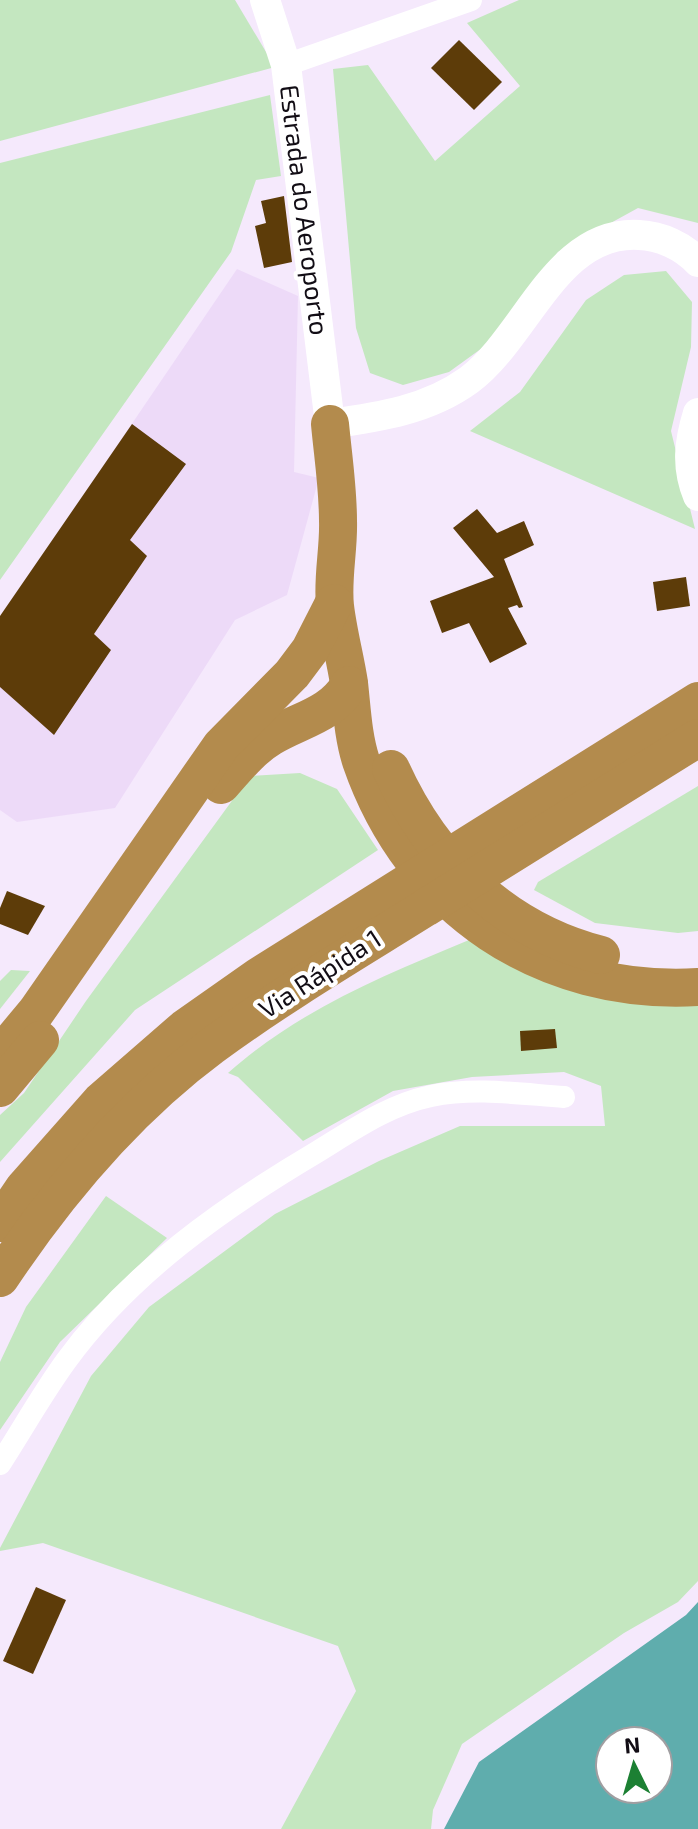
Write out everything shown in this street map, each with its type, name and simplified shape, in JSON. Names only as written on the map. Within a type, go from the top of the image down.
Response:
[{"type":"highway","points":[[330,424],[339,522],[334,603],[358,684],[385,756],[403,821]]},
{"type":"highway","points":[[339,522],[360,601],[366,647],[352,725],[361,761]]},
{"type":"highway","points":[[0,1055],[36,1012],[221,746],[272,695],[310,650],[334,603]]},
{"type":"highway","points":[[272,695],[317,683],[358,684]]},
{"type":"highway","points":[[0,1088],[109,951],[222,785],[255,748],[273,735],[330,708],[358,684]]},
{"type":"highway","name":"Via Rápida 1","points":[[0,1223],[24,1188],[101,1101],[185,1028],[284,960],[698,701]]},
{"type":"highway","points":[[273,735],[306,734],[350,751],[361,761],[403,821],[433,884],[490,917],[535,959],[567,972],[636,987],[698,987]]},
{"type":"highway","name":"Via Rápida 1","points":[[0,1278],[53,1203],[92,1157],[178,1073],[282,997],[698,738]]},
{"type":"highway","points":[[484,871],[624,806],[698,761]]},
{"type":"highway","points":[[490,917],[532,928],[586,951],[623,960],[664,964],[698,961]]},
{"type":"main road","name":"Estrada do Aeroporto","points":[[265,0],[286,65],[330,424]]},
{"type":"main road","points":[[330,424],[391,415],[428,402],[468,381],[497,354],[566,263],[585,247],[630,234],[653,236],[675,244],[698,262]]},
{"type":"main road","points":[[698,413],[689,452],[690,472],[698,496]]},
{"type":"street","points":[[286,65],[471,0]]},
{"type":"street","points":[[0,1464],[66,1361],[119,1300],[196,1232],[258,1187],[390,1108],[430,1096],[476,1090],[564,1097]]},
{"type":"shaded area","points":[[0,0],[235,0],[275,67],[0,141]]},
{"type":"shaded area","points":[[519,0],[698,0],[698,223],[638,208],[558,252],[496,338],[449,372],[403,385],[370,373],[356,328],[333,69],[368,65],[435,161],[520,86],[467,23]]},
{"type":"shaded area","points":[[270,95],[281,176],[256,180],[231,252],[0,580],[0,163]]},
{"type":"shaded area","points":[[237,269],[298,296],[294,472],[319,478],[287,595],[235,620],[115,808],[17,822],[0,810],[0,618]]},
{"type":"shaded area","points":[[666,271],[692,302],[691,347],[671,431],[695,529],[470,431],[520,392],[586,300],[624,275]]},
{"type":"shaded area","points":[[300,773],[337,789],[378,850],[135,1010],[0,1162],[0,1115],[24,1093],[86,1001],[250,776]]},
{"type":"shaded area","points":[[698,786],[698,931],[678,933],[595,923],[534,890],[538,882]]},
{"type":"shaded area","points":[[469,940],[492,954],[548,973],[610,985],[698,996],[698,1581],[678,1602],[624,1633],[462,1744],[433,1810],[431,1829],[281,1829],[356,1691],[338,1646],[43,1543],[0,1551],[0,1548],[91,1376],[149,1307],[275,1214],[379,1161],[460,1126],[605,1126],[601,1086],[564,1072],[472,1077],[393,1091],[303,1141],[238,1077],[228,1073],[283,1031],[342,996]]},
{"type":"shaded area","points":[[11,970],[30,971],[0,1009],[0,981]]},
{"type":"shaded area","points":[[106,1196],[167,1238],[60,1342],[0,1430],[0,1362],[26,1307]]},
{"type":"shaded area","points":[[698,1602],[698,1829],[444,1829],[479,1762],[686,1615]]},
{"type":"building","points":[[459,40],[502,82],[474,110],[431,68]]},
{"type":"building","points":[[284,196],[292,262],[264,268],[255,226],[266,223],[261,201]]},
{"type":"building","points":[[132,424],[186,464],[130,540],[147,556],[94,634],[111,650],[54,735],[0,687],[0,616]]},
{"type":"building","points":[[477,509],[497,533],[524,521],[534,545],[504,559],[523,607],[508,608],[527,644],[490,663],[469,623],[442,633],[430,601],[494,577],[453,528]]},
{"type":"building","points":[[686,577],[690,606],[657,611],[653,582]]},
{"type":"building","points":[[7,891],[45,906],[28,935],[0,924],[0,908]]},
{"type":"building","points":[[555,1029],[557,1048],[521,1051],[520,1031]]},
{"type":"building","points":[[36,1587],[66,1600],[33,1674],[3,1661]]}]
